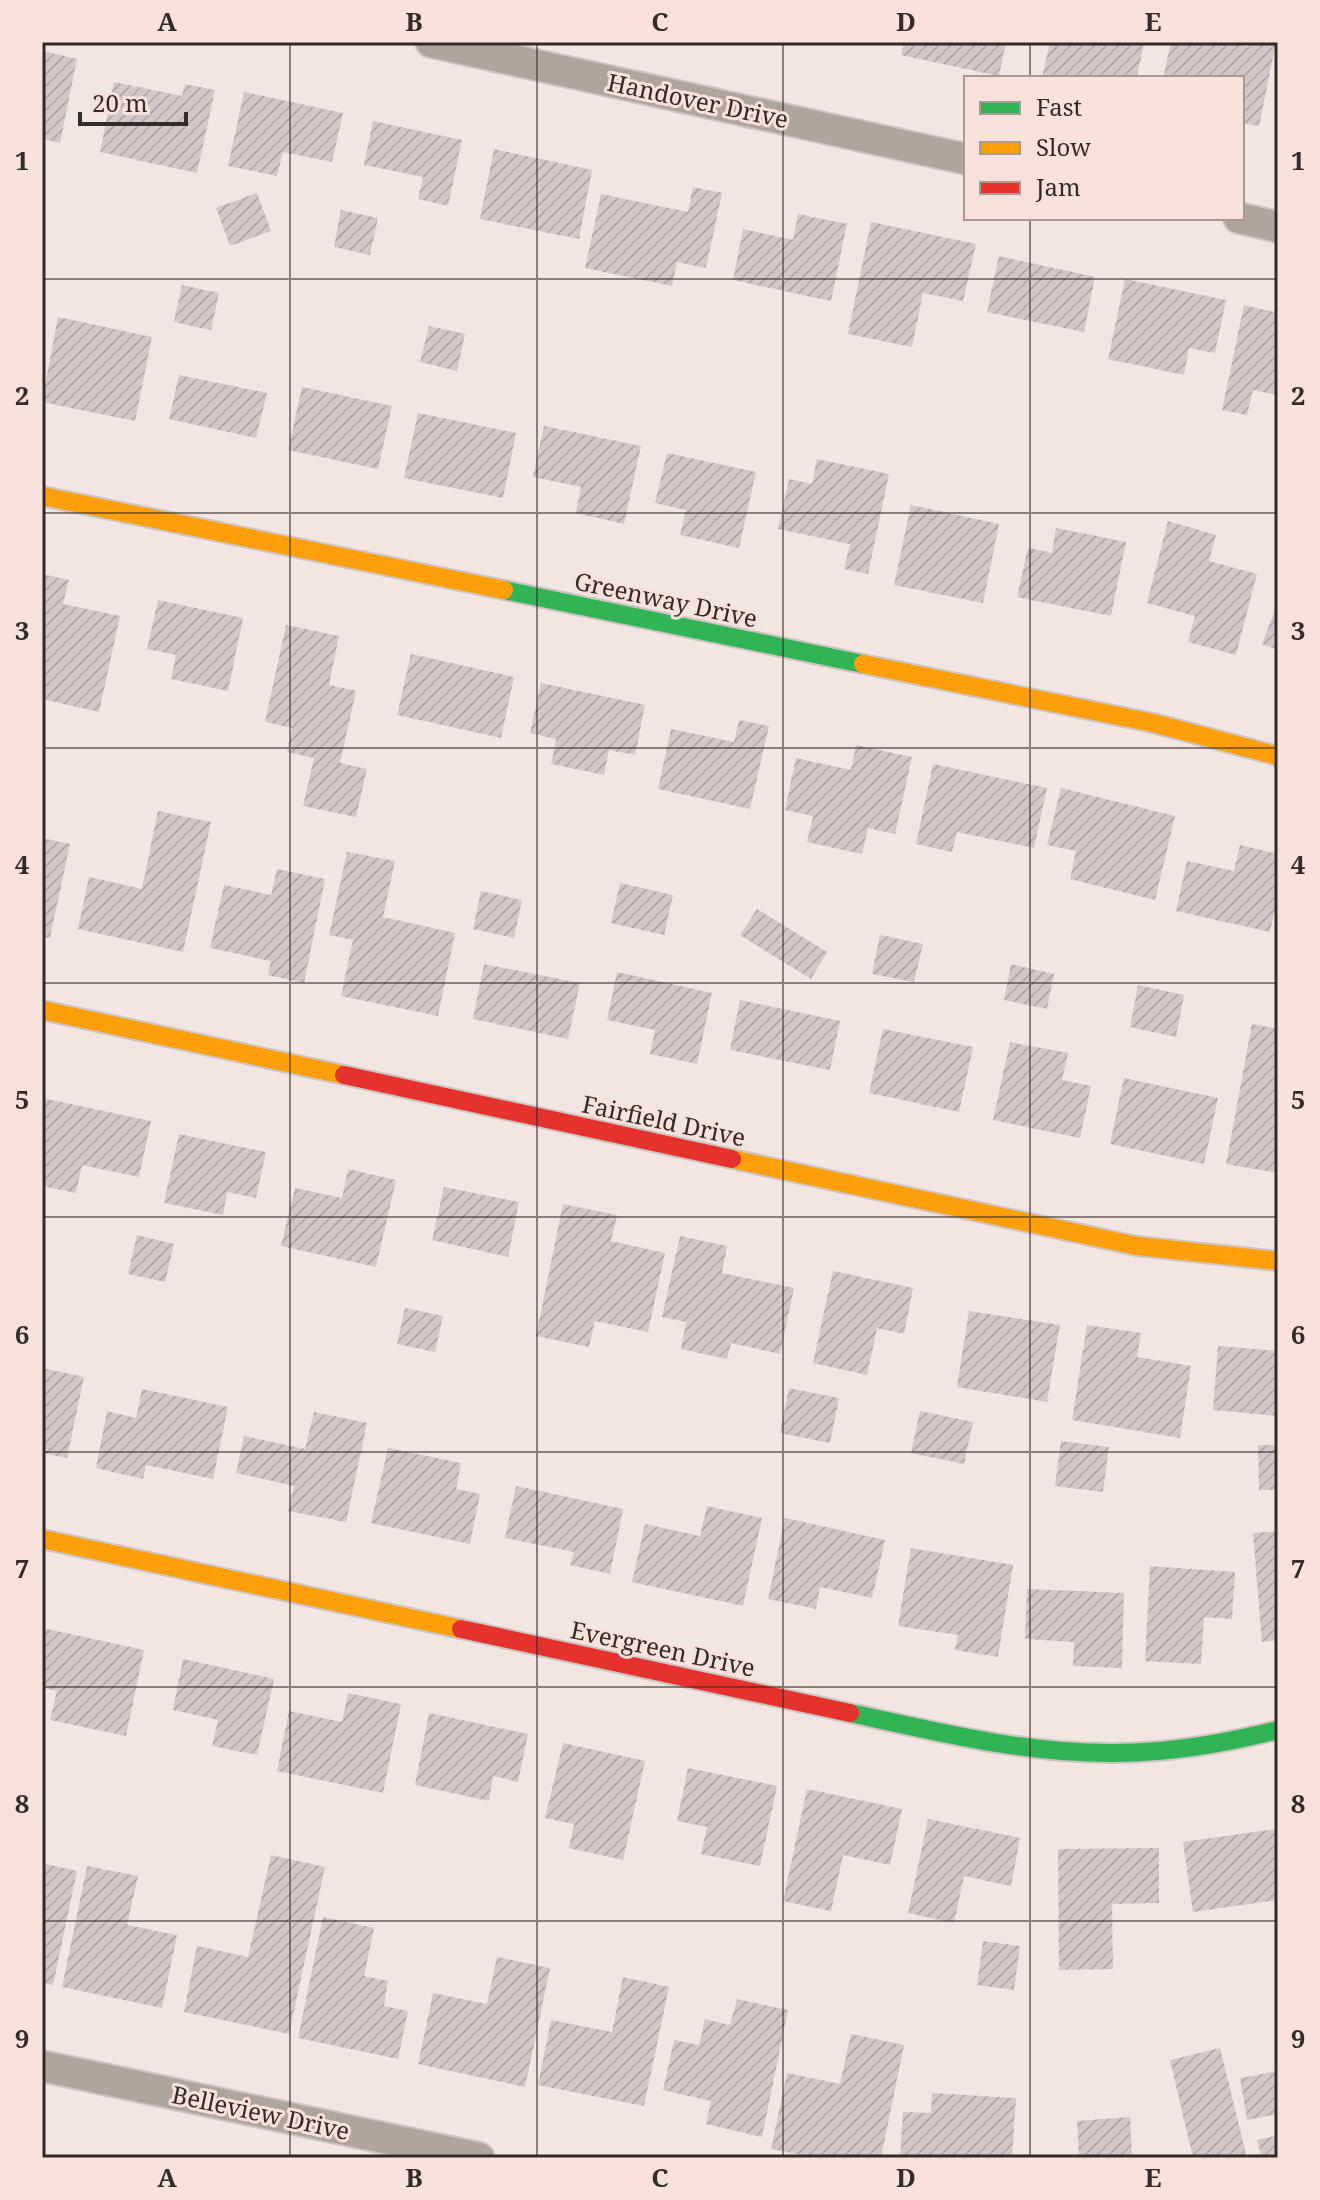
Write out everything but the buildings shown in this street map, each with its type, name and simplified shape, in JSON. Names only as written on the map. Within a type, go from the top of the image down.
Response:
[{"type":"street","name":"Handover Drive","points":[[431,42],[964,159]]},
{"type":"street","points":[[1244,219],[1278,227]]},
{"type":"street","name":"Greenway Drive","points":[[42,496],[1153,723],[1278,756]]},
{"type":"street","name":"Fairfield Drive","points":[[42,1010],[1137,1246],[1278,1261]]},
{"type":"street","name":"Evergreen Drive","points":[[42,1539],[984,1742],[1088,1753],[1154,1753],[1234,1741],[1278,1730]]},
{"type":"street","name":"Belleview Drive","points":[[42,2066],[479,2158]]},
{"type":"traffic: fast","points":[[504,590],[863,664]]},
{"type":"traffic: fast","points":[[850,1713],[1015,1746],[1081,1752],[1136,1753],[1177,1749],[1278,1730]]},
{"type":"traffic: slow","points":[[42,496],[504,590]]},
{"type":"traffic: slow","points":[[863,664],[1153,723],[1278,756]]},
{"type":"traffic: slow","points":[[42,1010],[344,1075]]},
{"type":"traffic: slow","points":[[732,1159],[1137,1246],[1278,1261]]},
{"type":"traffic: slow","points":[[42,1539],[461,1629]]},
{"type":"traffic: jam","points":[[344,1075],[732,1159]]},
{"type":"traffic: jam","points":[[461,1629],[850,1713]]}]
